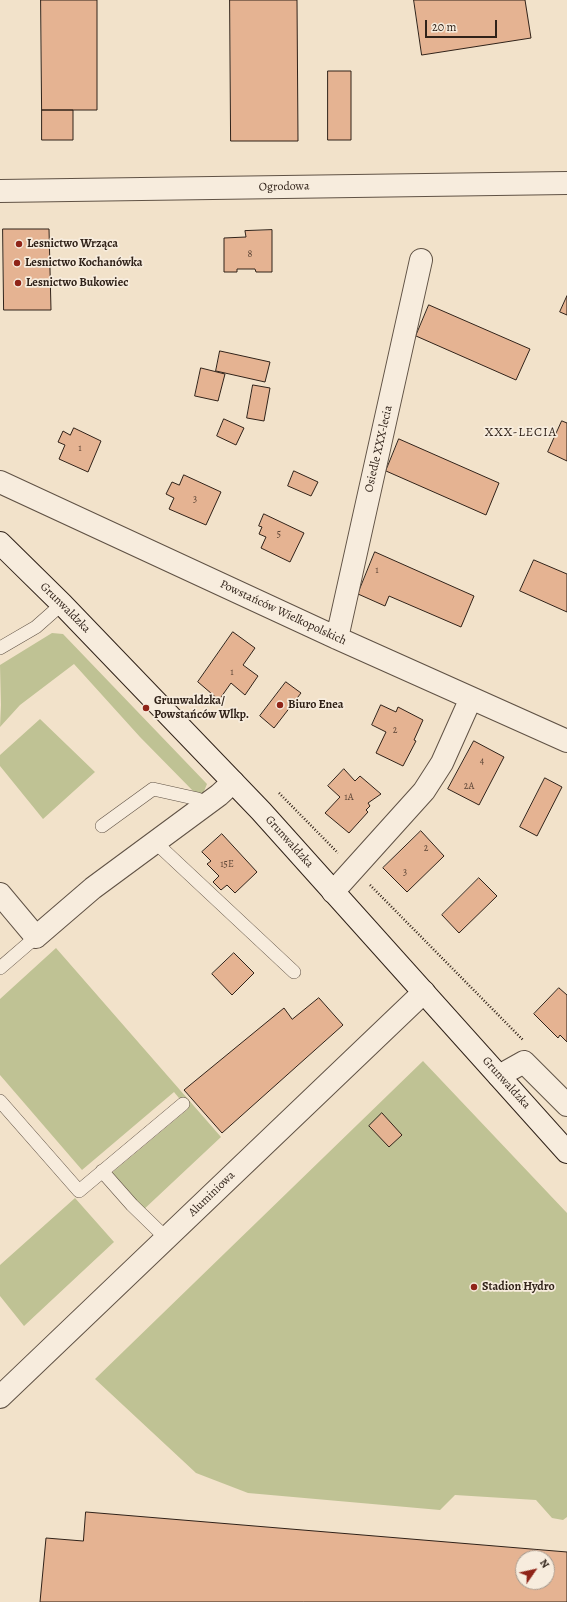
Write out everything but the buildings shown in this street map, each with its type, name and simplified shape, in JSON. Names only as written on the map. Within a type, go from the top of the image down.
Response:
[{"type":"street","name":"Ogrodowa","points":[[0,191],[567,183]]},
{"type":"street","name":"Osiedle XXX-lecia","points":[[337,638],[421,260]]},
{"type":"street","name":"Powstańców Wielkopolskich","points":[[0,482],[337,638],[567,741]]},
{"type":"street","name":"Grunwaldzka","points":[[0,543],[62,604],[233,782],[334,892],[567,1152]]},
{"type":"street","points":[[334,892],[424,791],[442,763],[471,698]]},
{"type":"street","points":[[0,894],[36,937],[93,888],[203,807],[233,782]]},
{"type":"street","name":"Aluminiowa","points":[[0,1397],[424,992]]},
{"type":"street","points":[[499,1076],[524,1062],[567,1105]]},
{"type":"lane","points":[[0,647],[36,627],[62,604]]},
{"type":"lane","points":[[102,826],[153,789],[198,799],[203,807]]},
{"type":"lane","points":[[155,842],[294,972]]},
{"type":"lane","points":[[0,968],[36,937]]},
{"type":"lane","points":[[0,1101],[78,1191],[183,1104]]},
{"type":"lane","points":[[102,1171],[132,1205],[166,1238]]},
{"type":"path","points":[[276,790],[523,1040]]},
{"type":"green space","points":[[52,633],[63,634],[207,784],[202,796],[197,795],[140,737],[74,664],[20,705],[0,727],[0,665]]},
{"type":"green space","points":[[40,719],[95,772],[43,819],[0,766],[0,755]]},
{"type":"green space","points":[[56,948],[221,1137],[141,1212],[108,1176],[188,1109],[174,1092],[82,1170],[0,1075],[0,999]]},
{"type":"green space","points":[[423,1061],[567,1213],[567,1517],[563,1520],[552,1518],[536,1500],[455,1495],[440,1510],[248,1493],[196,1473],[95,1379]]},
{"type":"green space","points":[[75,1198],[114,1242],[24,1326],[0,1296],[0,1265]]},
{"type":"place","name":"Lesnictwo Wrząca","points":[[19,244]]},
{"type":"place","name":"Lesnictwo Kochanówka","points":[[17,263]]},
{"type":"place","name":"Lesnictwo Bukowiec","points":[[18,283]]},
{"type":"place","name":"Biuro Enea","points":[[280,705]]},
{"type":"place","name":"Grunwaldzka/ Powstańców Wlkp.","points":[[146,708]]},
{"type":"place","name":"Stadion Hydro","points":[[474,1287]]},
{"type":"district","name":"XXX-LECIA","points":[[521,433]]}]
